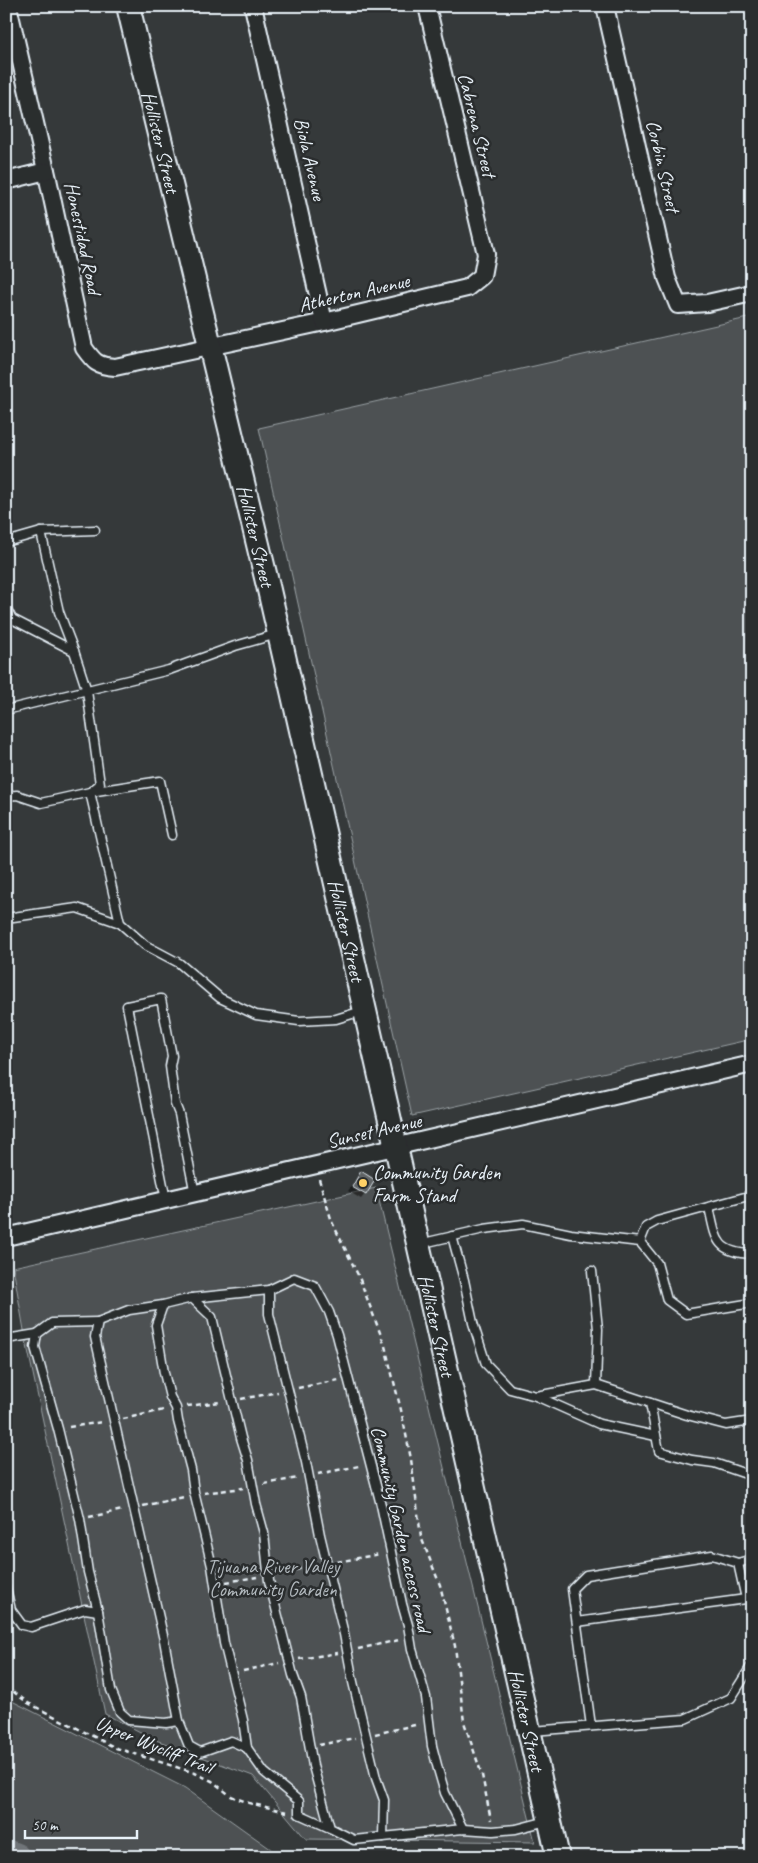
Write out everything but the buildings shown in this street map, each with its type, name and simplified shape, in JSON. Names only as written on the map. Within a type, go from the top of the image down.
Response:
[{"type":"street","name":"Honestidad Road","points":[[8,6],[84,348],[94,362],[104,366],[115,367],[209,346]]},
{"type":"street","name":"Hollister Street","points":[[128,6],[279,634],[558,1857]]},
{"type":"street","name":"Biola Avenue","points":[[253,6],[324,322]]},
{"type":"street","name":"Cabrena Street","points":[[427,6],[486,254]]},
{"type":"street","name":"Corbin Street","points":[[605,6],[668,278],[678,305],[707,303],[752,293]]},
{"type":"street","points":[[6,180],[46,172]]},
{"type":"street","name":"Atherton Avenue","points":[[209,346],[324,322],[468,288],[482,276],[486,254]]},
{"type":"street","name":"Sunset Avenue","points":[[6,1237],[752,1064]]},
{"type":"lane","points":[[6,542],[41,532],[95,530]]},
{"type":"lane","points":[[41,532],[58,612],[74,651],[87,691],[100,784],[90,792]]},
{"type":"lane","points":[[6,608],[12,619],[74,651]]},
{"type":"lane","points":[[6,710],[169,670],[235,646],[279,634]]},
{"type":"lane","points":[[6,796],[17,795],[41,803],[90,792],[160,782],[172,835]]},
{"type":"lane","points":[[90,792],[120,923]]},
{"type":"lane","points":[[6,918],[77,908],[120,923],[145,945],[179,963],[220,998],[256,1015],[299,1021],[336,1019],[364,1011]]},
{"type":"lane","points":[[166,1200],[127,1006],[161,999],[172,1056],[170,1066],[175,1104],[180,1114],[195,1194]]},
{"type":"lane","points":[[640,1242],[646,1227],[657,1221],[752,1195]]},
{"type":"lane","points":[[709,1207],[717,1241],[722,1247],[739,1254],[752,1254]]},
{"type":"lane","points":[[418,1244],[484,1229],[523,1224],[571,1234],[640,1242],[656,1263],[667,1300],[686,1314],[752,1303]]},
{"type":"lane","points":[[452,1236],[473,1323],[486,1364],[510,1389],[536,1396],[599,1424],[656,1436]]},
{"type":"lane","points":[[592,1271],[598,1329],[596,1386]]},
{"type":"lane","name":"Community Garden access road","points":[[98,1322],[129,1310],[192,1298],[269,1290],[294,1278],[315,1286],[330,1312],[370,1464],[392,1552],[410,1638],[426,1697],[432,1746],[438,1769],[445,1793],[463,1829]]},
{"type":"lane","points":[[269,1290],[269,1314],[309,1476],[376,1778],[384,1800],[383,1837]]},
{"type":"lane","points":[[192,1298],[212,1316],[264,1534],[268,1575],[304,1712],[313,1766],[330,1828]]},
{"type":"lane","points":[[163,1305],[156,1325],[164,1373],[170,1397],[176,1408],[215,1584],[224,1644],[243,1720],[247,1748],[264,1772],[299,1801],[298,1814],[354,1840],[463,1829],[493,1831],[516,1829],[549,1821]]},
{"type":"lane","points":[[6,1339],[37,1334],[52,1322],[98,1322],[95,1337],[164,1640],[179,1721],[189,1746],[200,1752],[231,1741],[247,1748]]},
{"type":"lane","points":[[37,1334],[36,1347],[80,1519],[88,1572],[98,1611],[111,1690],[120,1712],[128,1720],[166,1723],[179,1721]]},
{"type":"lane","points":[[536,1396],[596,1386],[650,1404],[726,1425],[752,1421]]},
{"type":"lane","points":[[650,1404],[659,1451],[692,1460],[714,1463],[752,1476]]},
{"type":"lane","points":[[591,1726],[572,1589],[586,1576],[712,1555],[738,1563],[752,1559]]},
{"type":"lane","points":[[577,1622],[749,1599],[738,1563]]},
{"type":"lane","points":[[6,1588],[11,1610],[22,1625],[31,1627],[85,1609],[98,1611]]},
{"type":"lane","points":[[530,1731],[684,1719],[731,1698],[752,1665]]},
{"type":"path","points":[[316,1166],[321,1189],[332,1222],[359,1277],[385,1346],[411,1460],[421,1537],[442,1594],[454,1646],[464,1722],[482,1775],[493,1831]]},
{"type":"path","points":[[58,1429],[232,1400],[348,1378]]},
{"type":"path","points":[[80,1519],[195,1495],[370,1464]]},
{"type":"path","points":[[215,1584],[392,1552]]},
{"type":"path","points":[[231,1674],[410,1638]]},
{"type":"path","name":"Upper Wycliff Trail","points":[[6,1686],[28,1703],[116,1748],[195,1773],[212,1781],[231,1796],[249,1803],[298,1814]]},
{"type":"green space","points":[[752,317],[752,1039],[412,1116],[259,428]]},
{"type":"green space","name":"Tijuana River Valley Community Garden","points":[[376,1188],[535,1842],[306,1839],[253,1776],[156,1740],[105,1714],[25,1336],[13,1267]]},
{"type":"green space","points":[[6,1698],[185,1788],[282,1857],[6,1857]]},
{"type":"waterway","points":[[6,1853],[16,1857]]},
{"type":"place","name":"Community Garden Farm Stand","points":[[363,1183]]}]
